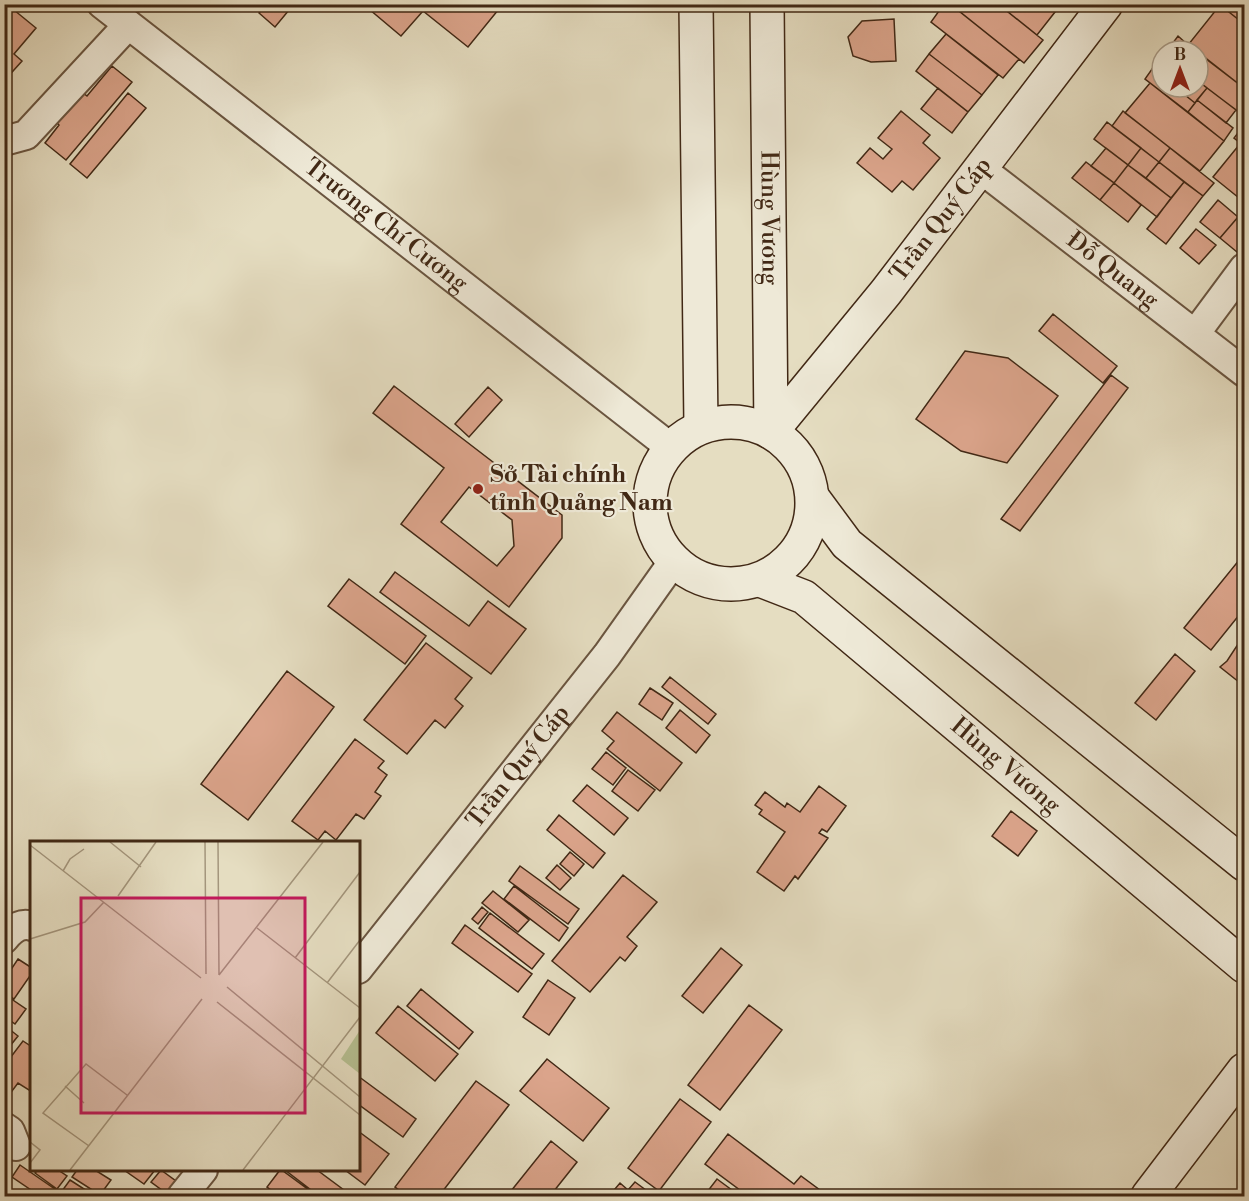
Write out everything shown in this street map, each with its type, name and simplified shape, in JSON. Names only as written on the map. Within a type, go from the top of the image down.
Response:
[{"type":"main road","points":[[696,4],[701,427]]},
{"type":"main road","name":"Hùng Vương","points":[[767,4],[771,432]]},
{"type":"main road","name":"Trần Quý Cáp","points":[[771,432],[886,292],[1106,4]]},
{"type":"main road","points":[[813,498],[808,532],[789,561],[760,580],[729,585],[699,579],[673,562],[652,526],[651,484],[670,447],[701,427],[736,421],[771,432],[800,459],[813,498],[847,544],[1245,864]]},
{"type":"main road","name":"Hùng Vương","points":[[760,580],[804,597],[1245,966]]},
{"type":"main road","points":[[1148,1197],[1245,1070]]},
{"type":"street","name":"Trương Chí Cương","points":[[102,4],[670,447]]},
{"type":"street","points":[[4,141],[26,135],[128,25]]},
{"type":"street","name":"Đỗ Quang","points":[[981,169],[1245,372]]},
{"type":"street","points":[[1195,334],[1245,268]]},
{"type":"street","name":"Trần Quý Cáp","points":[[360,966],[608,655],[673,562]]},
{"type":"street","points":[[4,939],[13,928],[30,925]]},
{"type":"street","points":[[182,1197],[202,1171]]},
{"type":"building","points":[[266,4],[294,4],[275,27],[259,13]]},
{"type":"building","points":[[363,4],[503,4],[468,47],[423,11],[401,36]]},
{"type":"building","points":[[944,4],[950,4],[1019,59],[1003,78],[931,22]]},
{"type":"building","points":[[956,4],[998,4],[1043,40],[1024,63],[954,7]]},
{"type":"building","points":[[998,4],[1046,4],[1055,12],[1037,35]]},
{"type":"building","points":[[1219,4],[1244,4],[1244,24]]},
{"type":"building","points":[[1220,5],[1244,24],[1244,88],[1210,62],[1210,39],[1193,39]]},
{"type":"building","points":[[14,10],[36,28],[14,54],[22,61],[4,81],[4,21]]},
{"type":"building","points":[[894,19],[896,61],[871,62],[853,56],[848,37],[862,21]]},
{"type":"building","points":[[946,34],[998,75],[982,95],[929,54]]},
{"type":"building","points":[[929,54],[982,95],[968,112],[916,71]]},
{"type":"building","points":[[1210,61],[1244,88],[1244,108],[1240,113],[1210,90]]},
{"type":"building","points":[[112,66],[132,82],[66,160],[45,143],[59,125],[56,122],[82,92],[87,96]]},
{"type":"building","points":[[1150,72],[1150,83],[1145,79]]},
{"type":"building","points":[[1150,83],[1150,99],[1170,99],[1224,141],[1200,171],[1125,113]]},
{"type":"building","points":[[938,88],[968,112],[952,133],[921,109]]},
{"type":"building","points":[[1210,90],[1236,110],[1226,123],[1197,100],[1210,99]]},
{"type":"building","points":[[128,93],[146,108],[87,178],[70,164]]},
{"type":"building","points":[[1171,99],[1190,99],[1195,103],[1188,112]]},
{"type":"building","points":[[1197,100],[1233,128],[1224,141],[1188,112]]},
{"type":"building","points":[[901,111],[930,135],[923,143],[940,158],[913,190],[902,181],[892,192],[857,163],[870,148],[883,159],[892,149],[878,138]]},
{"type":"building","points":[[1123,111],[1170,148],[1159,162],[1112,126]]},
{"type":"building","points":[[1107,122],[1141,148],[1128,165],[1094,139]]},
{"type":"building","points":[[1244,125],[1244,146],[1234,138]]},
{"type":"building","points":[[1239,145],[1244,149],[1244,202],[1213,177]]},
{"type":"building","points":[[1106,148],[1128,165],[1114,183],[1091,166]]},
{"type":"building","points":[[1141,148],[1159,162],[1146,178],[1128,165]]},
{"type":"building","points":[[1170,148],[1214,183],[1203,196],[1159,162]]},
{"type":"building","points":[[1086,162],[1114,183],[1100,200],[1072,178]]},
{"type":"building","points":[[1159,162],[1184,182],[1171,198],[1146,178]]},
{"type":"building","points":[[1128,165],[1171,198],[1157,217],[1114,183]]},
{"type":"building","points":[[1184,182],[1203,196],[1166,244],[1147,229]]},
{"type":"building","points":[[1114,183],[1141,205],[1128,222],[1100,200]]},
{"type":"building","points":[[1218,200],[1238,217],[1220,238],[1200,222]]},
{"type":"building","points":[[1238,217],[1244,222],[1244,243],[1237,252],[1220,238]]},
{"type":"building","points":[[1196,229],[1216,245],[1199,264],[1180,248]]},
{"type":"building","points":[[1053,314],[1117,366],[1103,383],[1039,331]]},
{"type":"building","points":[[965,351],[1008,358],[1058,396],[1007,463],[961,451],[916,419]]},
{"type":"building","points":[[1111,375],[1128,388],[1020,531],[1001,519]]},
{"type":"building","points":[[394,386],[562,515],[562,538],[509,607],[401,524],[444,468],[373,413]],"holes":[[[469,487],[512,520],[514,546],[497,566],[441,522]]]},
{"type":"building","points":[[488,387],[502,400],[469,437],[455,424]]},
{"type":"building","points":[[1244,554],[1244,609],[1211,650],[1184,628]]},
{"type":"building","points":[[395,572],[469,626],[488,601],[526,629],[491,674],[380,592]]},
{"type":"building","points":[[349,579],[426,636],[405,664],[328,606]]},
{"type":"building","points":[[1244,635],[1244,686],[1220,667],[1227,661]]},
{"type":"building","points":[[426,643],[472,678],[455,699],[463,706],[445,728],[435,720],[407,754],[364,720]]},
{"type":"building","points":[[1175,654],[1195,671],[1156,720],[1135,703]]},
{"type":"building","points":[[287,671],[334,707],[248,820],[201,784]]},
{"type":"building","points":[[670,677],[716,714],[708,724],[662,687]]},
{"type":"building","points":[[650,688],[673,703],[662,720],[639,704]]},
{"type":"building","points":[[680,710],[710,735],[696,753],[666,728]]},
{"type":"building","points":[[617,712],[682,763],[660,791],[607,749],[614,741],[602,731]]},
{"type":"building","points":[[355,739],[384,761],[378,768],[387,775],[375,792],[381,796],[364,819],[356,814],[336,840],[325,831],[318,840],[292,821]]},
{"type":"building","points":[[606,752],[626,768],[613,785],[592,769]]},
{"type":"building","points":[[628,770],[655,790],[638,811],[612,791]]},
{"type":"building","points":[[587,785],[628,818],[614,835],[573,801]]},
{"type":"building","points":[[819,786],[846,806],[827,832],[822,829],[819,833],[828,838],[798,879],[795,876],[784,891],[757,872],[785,832],[759,814],[762,810],[755,805],[765,792],[785,807],[787,803],[800,812]]},
{"type":"building","points":[[1011,811],[1037,831],[1018,856],[992,836]]},
{"type":"building","points":[[559,815],[605,853],[593,868],[547,830]]},
{"type":"building","points":[[570,852],[584,864],[574,876],[560,864]]},
{"type":"building","points":[[557,865],[571,878],[560,890],[546,878]]},
{"type":"building","points":[[520,866],[579,909],[568,924],[509,881]]},
{"type":"building","points":[[623,875],[657,902],[627,937],[637,946],[625,961],[620,957],[590,992],[552,961]]},
{"type":"building","points":[[514,886],[568,928],[559,941],[504,899]]},
{"type":"building","points":[[493,891],[529,920],[518,932],[482,903]]},
{"type":"building","points":[[482,907],[488,912],[478,924],[472,919]]},
{"type":"building","points":[[490,913],[544,954],[532,969],[479,928]]},
{"type":"building","points":[[465,925],[532,974],[518,992],[452,943]]},
{"type":"building","points":[[721,948],[742,965],[703,1013],[682,996]]},
{"type":"building","points":[[18,959],[30,967],[30,976],[14,999],[4,993],[4,980]]},
{"type":"building","points":[[548,980],[575,998],[549,1035],[523,1017]]},
{"type":"building","points":[[421,989],[473,1032],[459,1049],[407,1006]]},
{"type":"building","points":[[4,994],[26,1009],[15,1024],[4,1016]]},
{"type":"building","points":[[749,1005],[782,1030],[720,1110],[688,1085]]},
{"type":"building","points":[[398,1006],[458,1054],[435,1081],[376,1033]]},
{"type":"building","points":[[4,1025],[18,1036],[6,1051],[4,1050]]},
{"type":"building","points":[[23,1041],[30,1046],[30,1091],[18,1083],[6,1099],[4,1066]]},
{"type":"building","points":[[547,1059],[609,1108],[583,1141],[520,1091]]},
{"type":"building","points":[[360,1077],[416,1119],[403,1137],[360,1105]]},
{"type":"building","points":[[476,1081],[509,1105],[439,1196],[407,1196],[395,1187]]},
{"type":"building","points":[[680,1099],[711,1122],[659,1191],[628,1168]]},
{"type":"building","points":[[360,1132],[389,1154],[365,1185],[346,1171],[360,1171]]},
{"type":"building","points":[[728,1134],[794,1184],[801,1176],[828,1196],[748,1196],[705,1164]]},
{"type":"building","points":[[551,1141],[577,1162],[550,1196],[507,1196]]},
{"type":"building","points":[[20,1165],[62,1194],[60,1196],[40,1196],[12,1177]]},
{"type":"building","points":[[37,1171],[60,1171],[67,1176],[57,1189],[35,1173]]},
{"type":"building","points":[[76,1171],[97,1171],[111,1180],[100,1195],[72,1177]]},
{"type":"building","points":[[125,1171],[154,1171],[144,1184]]},
{"type":"building","points":[[162,1171],[180,1184],[170,1196],[151,1182]]},
{"type":"building","points":[[279,1171],[283,1171],[317,1196],[279,1196],[267,1187]]},
{"type":"building","points":[[286,1171],[318,1171],[352,1196],[319,1196]]},
{"type":"building","points":[[4,1177],[11,1182],[4,1190]]},
{"type":"building","points":[[717,1179],[740,1196],[704,1196]]},
{"type":"building","points":[[70,1180],[95,1196],[71,1196],[62,1191]]},
{"type":"building","points":[[635,1182],[654,1196],[609,1196],[620,1183],[628,1190]]},
{"type":"place","name":"Sở Tài chính tỉnh Quảng Nam","points":[[478,489]]}]
